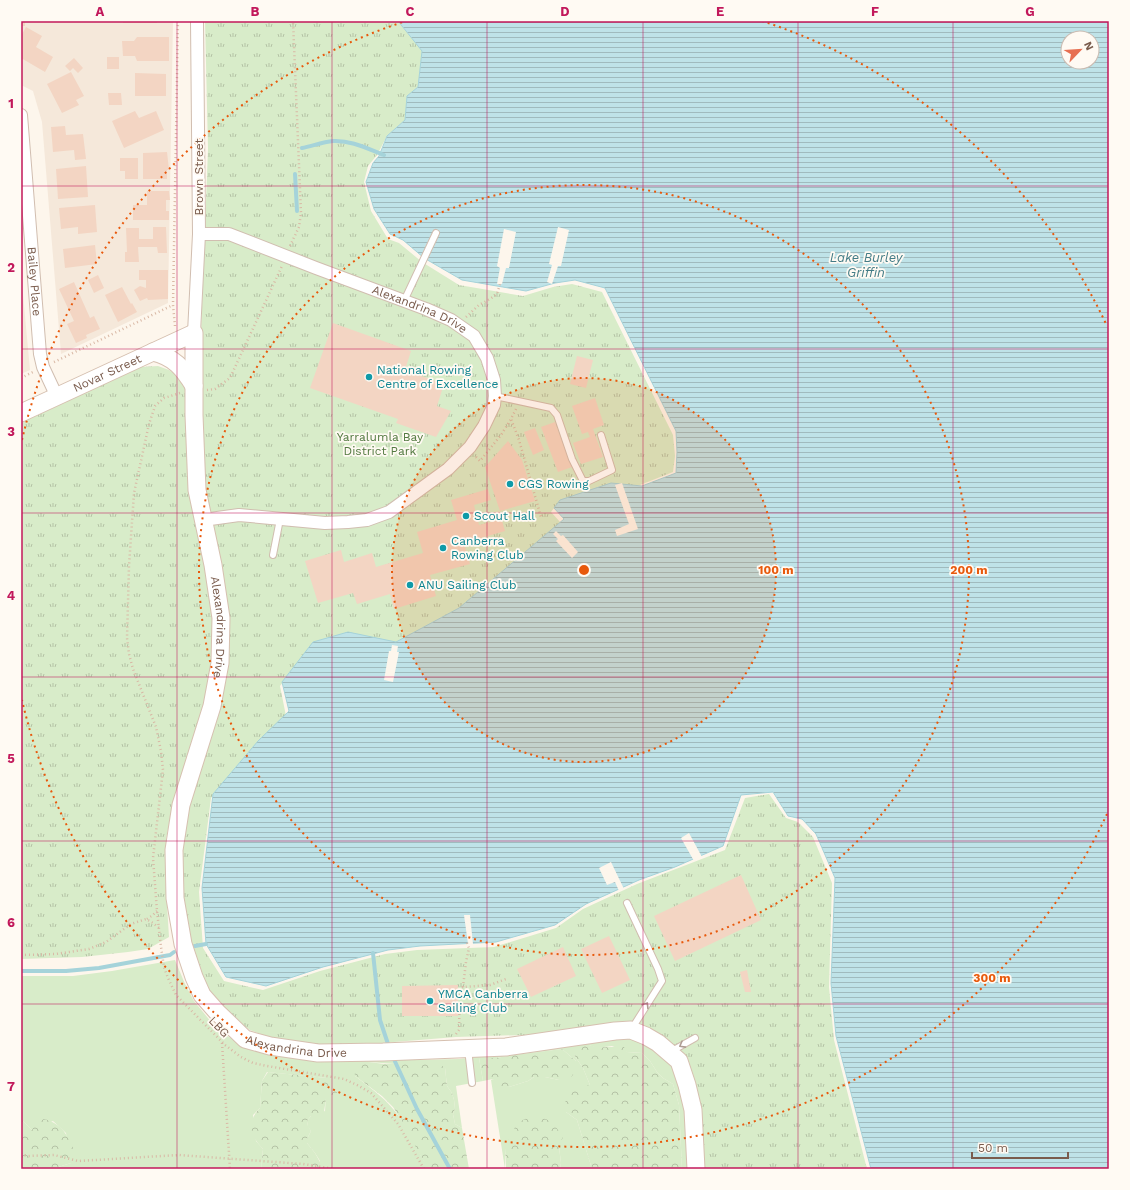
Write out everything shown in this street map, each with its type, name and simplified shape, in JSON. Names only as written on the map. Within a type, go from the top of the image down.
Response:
[{"type":"main road","name":"Novar Street","points":[[21,413],[194,333]]},
{"type":"main road","name":"Alexandrina Drive","points":[[194,333],[194,422],[197,490],[213,565],[221,618],[220,663],[212,706],[181,805],[174,850],[175,898],[185,951],[202,995],[245,1039],[270,1046],[318,1053],[390,1052],[506,1046],[631,1030],[658,1042],[679,1061],[688,1085],[693,1110],[696,1169]]},
{"type":"main road","points":[[153,352],[164,355],[176,362],[185,371],[194,386]]},
{"type":"street","name":"Brown Street","points":[[194,333],[199,234],[197,21]]},
{"type":"street","name":"Bailey Place","points":[[21,115],[40,354],[43,367],[57,397]]},
{"type":"street","name":"Alexandrina Drive","points":[[199,234],[229,234],[439,314],[451,320],[474,336],[487,358],[494,380],[495,396],[494,404],[484,426],[470,447],[448,469],[389,512],[367,520],[325,523],[239,515],[203,520]]},
{"type":"lane","points":[[404,301],[436,233]]},
{"type":"lane","points":[[495,396],[551,408],[557,415],[572,459],[583,481],[589,481],[612,470],[601,435]]},
{"type":"lane","points":[[273,555],[280,519]]},
{"type":"lane","points":[[627,904],[658,969],[662,981],[631,1030]]},
{"type":"lane","points":[[669,1052],[695,1038]]},
{"type":"lane","points":[[468,1048],[472,1083]]},
{"type":"path","points":[[176,342],[173,305],[178,21]]},
{"type":"path","points":[[458,325],[479,305],[497,294],[500,284]]},
{"type":"path","points":[[21,378],[173,305]]},
{"type":"path","points":[[520,402],[511,419],[519,440],[541,517]]},
{"type":"path","points":[[21,955],[56,954],[89,949],[106,942],[132,924],[146,919],[157,911]]},
{"type":"path","name":"LBG","points":[[146,919],[159,929],[164,967],[171,987],[176,995],[222,1042],[242,1057],[253,1063],[344,1079],[371,1094],[380,1102],[398,1124],[424,1169]]},
{"type":"path","points":[[452,1036],[456,1034],[458,1030],[460,990],[463,987],[469,948],[467,943]]},
{"type":"path","points":[[463,987],[490,985],[506,979]]},
{"type":"path","points":[[222,1042],[230,1169]]},
{"type":"path","points":[[21,1154],[27,1156],[54,1155],[78,1161],[180,1155],[303,1164],[335,1169]]},
{"type":"shaded area","points":[[21,21],[173,21],[168,303],[61,354],[42,122],[33,91],[21,85]]},
{"type":"shaded area","points":[[21,273],[30,370],[21,374]]},
{"type":"green space","name":"Yarralumla Bay District Park","points":[[205,21],[398,21],[422,51],[418,87],[407,96],[405,120],[387,136],[377,155],[368,166],[364,182],[371,211],[388,239],[399,243],[422,262],[459,285],[523,296],[553,287],[572,284],[602,292],[673,435],[675,456],[673,472],[640,485],[609,487],[557,504],[551,512],[561,523],[458,612],[398,646],[310,646],[280,686],[286,716],[256,745],[211,798],[199,892],[203,948],[224,981],[263,990],[320,971],[385,954],[417,950],[494,947],[556,928],[583,909],[637,884],[725,850],[745,798],[769,794],[786,818],[798,822],[813,837],[832,883],[829,987],[834,1040],[867,1169],[702,1169],[685,1062],[621,1032],[456,1037],[369,1044],[320,1045],[276,1040],[250,1030],[223,1013],[209,996],[193,958],[181,899],[181,851],[188,807],[219,707],[204,494],[201,334],[208,149]]},
{"type":"green space","points":[[158,366],[169,370],[180,378],[185,388],[187,411],[187,460],[194,512],[205,560],[213,627],[212,673],[194,738],[174,799],[166,839],[165,873],[169,937],[148,949],[128,952],[82,957],[21,959],[21,423],[140,367]]},
{"type":"green space","points":[[175,960],[194,1001],[212,1023],[229,1037],[251,1048],[321,1059],[417,1060],[459,1059],[619,1039],[633,1039],[644,1042],[655,1049],[674,1067],[676,1071],[685,1113],[688,1169],[682,1169],[679,1105],[673,1084],[657,1072],[650,1061],[642,1053],[627,1052],[612,1046],[597,1048],[589,1045],[574,1055],[583,1068],[590,1085],[566,1112],[577,1120],[592,1169],[560,1169],[561,1163],[559,1147],[505,1148],[505,1169],[491,1080],[493,1079],[509,1087],[528,1081],[534,1077],[545,1077],[559,1080],[576,1061],[562,1049],[496,1058],[479,1058],[483,1081],[456,1086],[462,1128],[455,1124],[453,1114],[455,1109],[454,1100],[452,1093],[447,1086],[445,1068],[369,1062],[355,1076],[379,1095],[395,1111],[411,1134],[424,1161],[431,1169],[320,1169],[320,1161],[307,1143],[307,1139],[311,1131],[308,1127],[307,1121],[311,1116],[325,1111],[327,1078],[267,1072],[262,1081],[260,1108],[253,1115],[256,1141],[263,1149],[261,1169],[52,1169],[71,1163],[66,1133],[53,1121],[32,1130],[21,1119],[21,976],[73,976]]},
{"type":"green space","points":[[589,1045],[601,1047],[624,1047],[627,1052],[642,1053],[663,1078],[673,1084],[679,1105],[682,1169],[592,1169],[577,1120],[566,1112],[565,1102],[575,1088],[590,1085],[583,1068],[574,1055],[576,1046]]},
{"type":"green space","points":[[562,1049],[576,1061],[575,1071],[571,1078],[559,1080],[545,1077],[534,1077],[528,1081],[509,1087],[499,1086],[493,1079],[483,1081],[479,1058],[496,1058]]},
{"type":"green space","points":[[369,1062],[384,1064],[438,1063],[445,1068],[447,1086],[452,1093],[454,1100],[455,1109],[453,1114],[455,1124],[462,1128],[469,1169],[431,1169],[426,1165],[410,1134],[393,1107],[382,1096],[355,1076],[354,1068],[357,1063]]},
{"type":"green space","points":[[268,1072],[327,1078],[334,1080],[339,1089],[334,1097],[326,1099],[323,1118],[318,1120],[311,1116],[307,1121],[311,1131],[307,1139],[307,1143],[320,1162],[320,1169],[261,1169],[263,1149],[255,1139],[251,1129],[251,1124],[260,1108],[262,1081]]},
{"type":"green space","points":[[531,1116],[547,1120],[553,1124],[563,1137],[559,1147],[561,1163],[560,1169],[506,1169],[505,1148],[510,1137],[517,1123]]},
{"type":"green space","points":[[21,1119],[32,1130],[36,1123],[44,1119],[60,1127],[67,1135],[75,1152],[71,1163],[52,1169],[21,1169]]},
{"type":"water","name":"Lake Burley Griffin","points":[[398,21],[1109,21],[1109,1169],[871,1169],[836,1036],[831,983],[835,878],[816,834],[802,819],[788,816],[773,792],[741,795],[723,846],[675,867],[639,880],[586,904],[555,925],[496,942],[420,946],[388,950],[323,967],[266,986],[226,977],[206,944],[202,888],[213,794],[258,741],[289,711],[282,682],[313,642],[348,632],[396,642],[459,608],[564,519],[554,508],[560,500],[611,483],[642,486],[676,473],[676,431],[605,288],[575,280],[555,283],[526,291],[462,280],[424,258],[403,240],[390,234],[374,209],[366,182],[373,163],[379,156],[387,136],[405,120],[407,96],[418,87],[422,51]]},
{"type":"pier","points":[[558,227],[569,230],[561,266],[558,266],[552,284],[547,282],[552,265],[549,264]]},
{"type":"pier","points":[[504,229],[516,232],[509,268],[506,268],[502,284],[497,284],[500,268],[497,266]]},
{"type":"pier","points":[[622,483],[638,529],[617,536],[615,530],[629,524],[615,485]]},
{"type":"pier","points":[[556,531],[561,536],[563,535],[578,552],[572,558],[556,541],[558,539],[553,534]]},
{"type":"pier","points":[[392,645],[398,646],[397,652],[399,652],[393,682],[384,680],[389,651],[391,651]]},
{"type":"pier","points":[[689,833],[702,857],[694,861],[681,838]]},
{"type":"pier","points":[[611,862],[624,889],[619,891],[615,882],[607,885],[599,868]]},
{"type":"pier","points":[[464,915],[470,915],[473,944],[468,944]]},
{"type":"building","points":[[21,21],[25,21],[25,26],[21,26]]},
{"type":"building","points":[[123,21],[157,21],[157,23],[123,23]]},
{"type":"building","points":[[26,27],[42,36],[36,47],[53,57],[45,72],[21,58],[21,36]]},
{"type":"building","points":[[137,37],[169,37],[169,61],[137,61],[135,56],[123,56],[122,41],[134,41]]},
{"type":"building","points":[[107,57],[119,57],[119,69],[107,69]]},
{"type":"building","points":[[74,58],[83,68],[78,73],[73,68],[70,71],[65,66]]},
{"type":"building","points":[[71,72],[84,96],[76,100],[79,105],[62,113],[47,84]]},
{"type":"building","points":[[135,73],[166,74],[166,96],[135,96]]},
{"type":"building","points":[[108,93],[121,93],[122,105],[109,105]]},
{"type":"building","points":[[135,111],[139,118],[156,111],[164,130],[124,148],[112,121]]},
{"type":"building","points":[[65,126],[66,135],[83,134],[86,159],[75,160],[74,150],[53,152],[51,127]]},
{"type":"building","points":[[167,152],[169,170],[167,170],[167,179],[143,179],[143,153]]},
{"type":"building","points":[[120,158],[138,158],[138,179],[125,179],[125,171],[120,171]]},
{"type":"building","points":[[86,166],[88,197],[58,199],[56,169]]},
{"type":"building","points":[[147,191],[169,191],[170,200],[166,200],[166,211],[169,211],[169,220],[133,220],[133,205],[147,205]]},
{"type":"building","points":[[95,205],[97,232],[78,234],[78,227],[61,229],[59,208]]},
{"type":"building","points":[[153,227],[166,227],[167,253],[158,253],[157,247],[138,247],[139,262],[125,262],[125,252],[127,252],[126,228],[139,228],[139,239],[153,239]]},
{"type":"building","points":[[95,245],[97,264],[65,268],[63,249]]},
{"type":"building","points":[[139,270],[168,270],[168,299],[148,300],[147,298],[140,301],[134,290],[140,286],[146,288],[146,280],[139,280]]},
{"type":"building","points":[[98,275],[104,288],[94,293],[88,280]]},
{"type":"building","points":[[74,282],[90,318],[94,316],[100,329],[86,335],[87,338],[76,343],[67,324],[74,321],[59,289]]},
{"type":"building","points":[[122,287],[137,312],[118,322],[105,295]]},
{"type":"building","name":"National Rowing Centre of Excellence","points":[[333,323],[411,351],[405,370],[444,384],[437,406],[451,411],[436,437],[396,423],[398,419],[310,388]]},
{"type":"building","points":[[577,356],[593,360],[586,388],[570,384]]},
{"type":"building","points":[[595,398],[604,425],[593,429],[603,457],[581,464],[573,443],[590,437],[588,432],[582,434],[572,406]]},
{"type":"building","points":[[555,422],[572,467],[558,472],[541,427]]},
{"type":"building","points":[[535,428],[544,450],[533,455],[524,432]]},
{"type":"building","name":"CGS Rowing","points":[[508,441],[522,460],[535,501],[500,511],[485,467]]},
{"type":"building","points":[[488,489],[491,500],[474,505],[479,525],[497,520],[494,513],[499,511],[505,531],[464,543],[470,564],[430,575],[436,596],[394,609],[390,594],[357,604],[353,593],[318,603],[305,561],[341,550],[344,562],[372,553],[376,567],[423,553],[417,532],[457,520],[451,500]]},
{"type":"building","points":[[741,875],[761,920],[675,961],[654,916]]},
{"type":"building","points":[[609,936],[630,980],[602,993],[581,949]]},
{"type":"building","points":[[563,947],[576,976],[531,997],[517,969]]},
{"type":"building","points":[[747,970],[751,992],[745,992],[740,972]]},
{"type":"building","name":"YMCA Canberra Sailing Club","points":[[458,985],[458,1016],[402,1016],[402,986]]},
{"type":"waterway","points":[[302,148],[333,141],[340,141],[359,145],[384,155]]},
{"type":"waterway","points":[[295,174],[297,211]]},
{"type":"waterway","points":[[195,946],[206,944]]},
{"type":"waterway","points":[[21,971],[66,971],[99,968],[170,955],[174,952]]},
{"type":"waterway","points":[[373,953],[380,1020],[389,1047]]},
{"type":"waterway","points":[[392,1055],[417,1109],[450,1169]]},
{"type":"place","name":"National Rowing Centre of Excellence","points":[[369,377]]},
{"type":"place","name":"CGS Rowing","points":[[510,484]]},
{"type":"place","name":"Scout Hall","points":[[466,516]]},
{"type":"place","name":"Canberra Rowing Club","points":[[443,548]]},
{"type":"place","name":"ANU Sailing Club","points":[[410,585]]},
{"type":"place","name":"YMCA Canberra Sailing Club","points":[[430,1001]]}]
